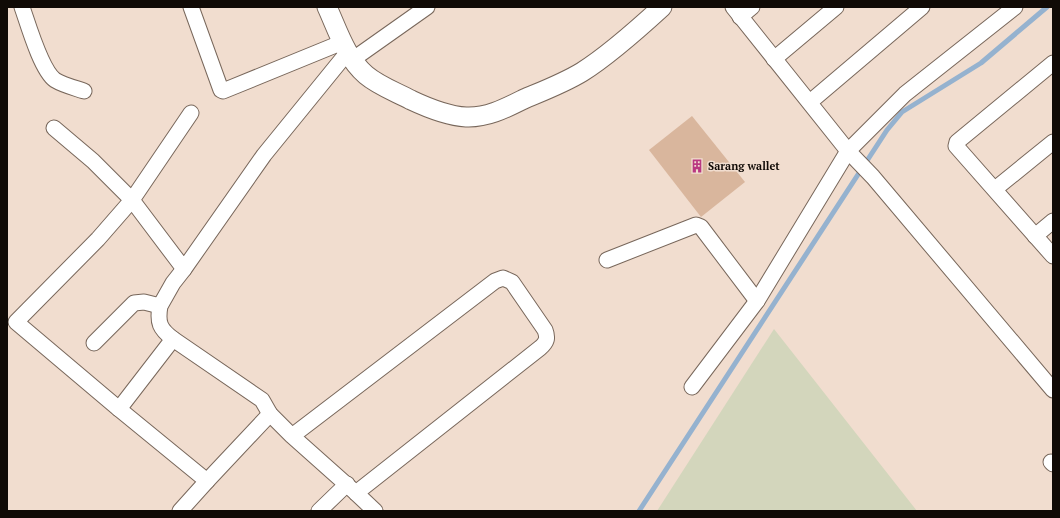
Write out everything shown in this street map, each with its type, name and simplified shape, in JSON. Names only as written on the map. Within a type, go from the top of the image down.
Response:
[{"type":"street","points":[[22,7],[47,72],[57,81],[84,91]]},
{"type":"street","points":[[191,7],[221,90],[223,91],[348,52],[427,7]]},
{"type":"street","points":[[327,7],[348,52],[363,72],[375,81],[421,104],[455,116],[476,117],[504,108],[582,72],[662,7]]},
{"type":"street","points":[[752,7],[736,12],[851,154],[874,177],[1053,390]]},
{"type":"street","points":[[774,59],[836,7]]},
{"type":"street","points":[[810,102],[922,7]]},
{"type":"street","points":[[692,387],[758,301],[851,154],[905,94],[1015,7]]},
{"type":"street","points":[[348,52],[264,155],[173,283],[160,306],[159,325],[164,332],[173,339],[262,400],[270,414],[292,436],[352,488],[375,511]]},
{"type":"street","points":[[1053,63],[957,142],[956,146],[1053,256]]},
{"type":"street","points":[[191,113],[132,200],[98,239],[10,324],[119,409],[207,481]]},
{"type":"street","points":[[54,128],[93,161],[132,200],[184,269]]},
{"type":"street","points":[[995,189],[1053,142]]},
{"type":"street","points":[[1035,236],[1053,221]]},
{"type":"street","points":[[607,260],[696,225],[701,228],[758,301]]},
{"type":"street","points":[[292,436],[495,281],[502,278],[512,282],[545,330],[547,336],[546,343],[319,511]]},
{"type":"street","points":[[94,343],[134,303],[144,302],[160,306]]},
{"type":"street","points":[[119,409],[173,339]]},
{"type":"street","points":[[181,511],[270,414]]},
{"type":"green space","points":[[774,329],[917,511],[657,511]]},
{"type":"building","name":"Sarang wallet","points":[[692,116],[745,182],[701,217],[649,150]]},
{"type":"waterway","points":[[639,511],[887,130],[902,112],[981,63],[1047,7]]},
{"type":"place","name":"Sarang wallet","points":[[697,166]]}]
